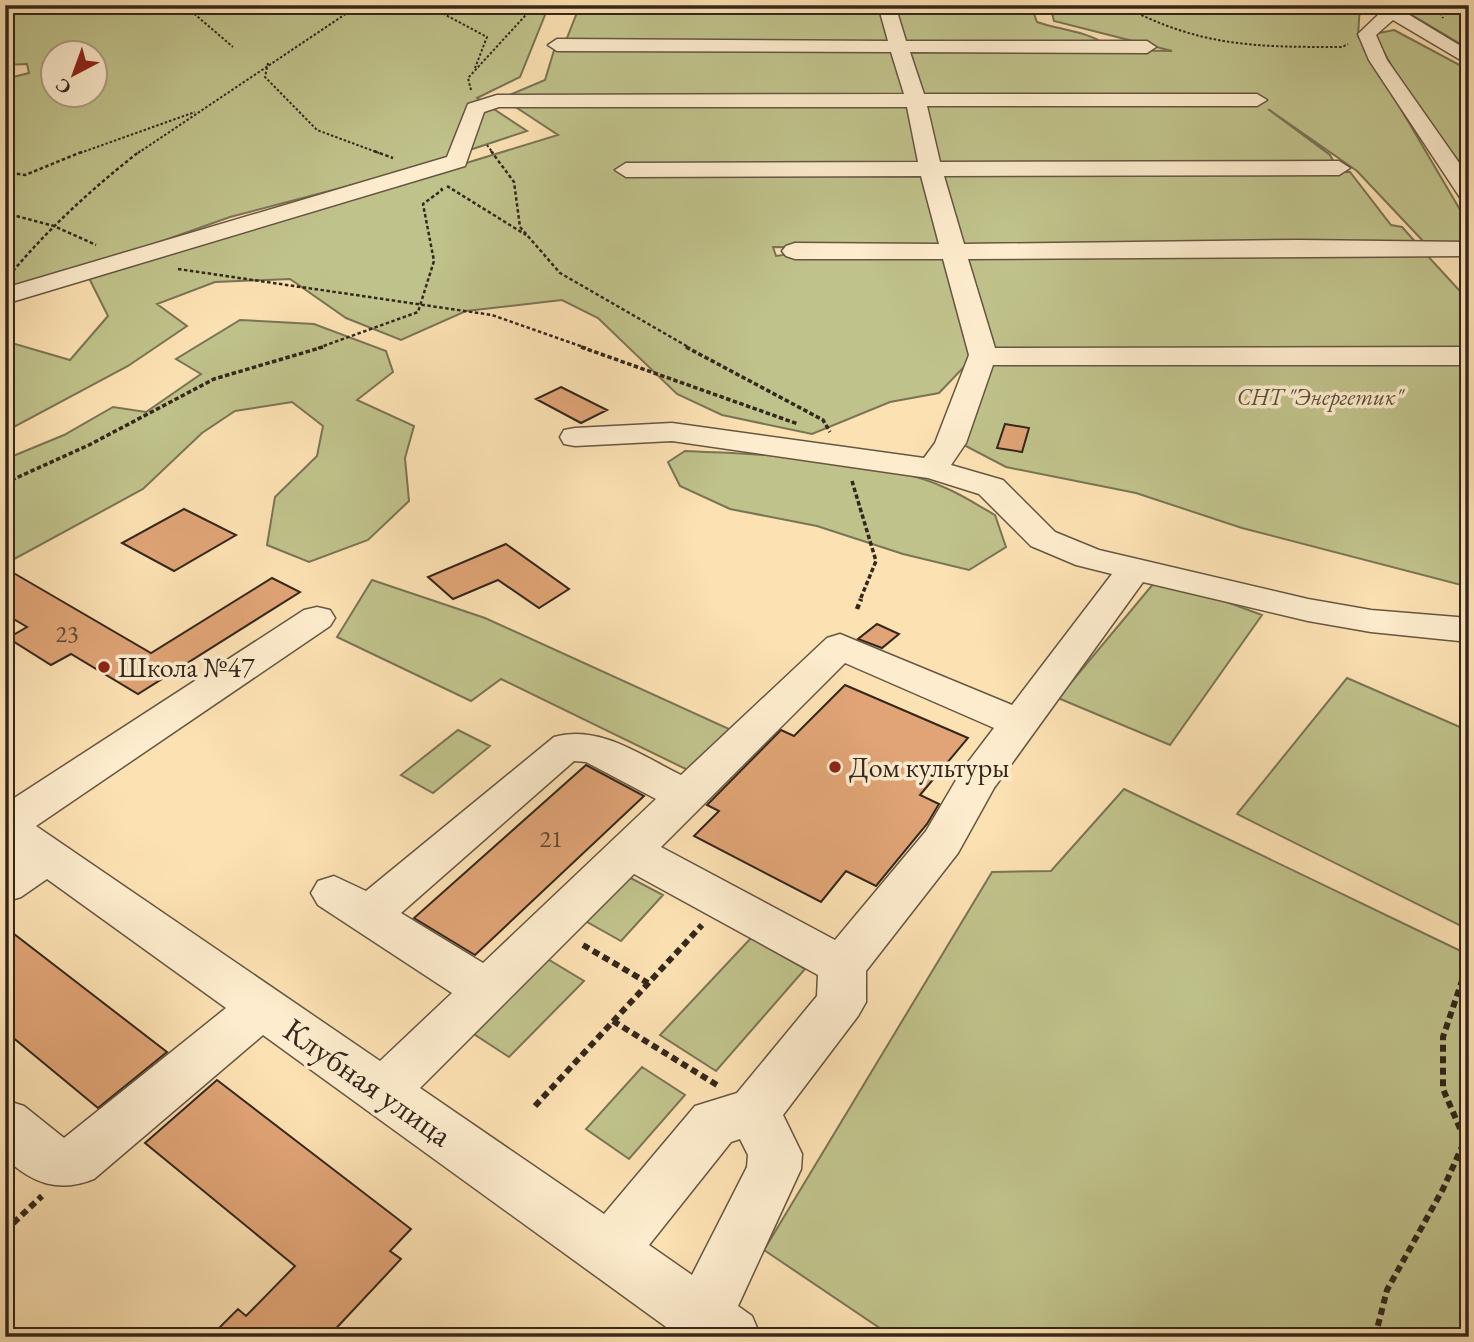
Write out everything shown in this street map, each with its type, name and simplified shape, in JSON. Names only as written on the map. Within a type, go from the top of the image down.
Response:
[{"type":"street","points":[[886,5],[916,102],[931,171],[983,355],[950,443],[932,468]]},
{"type":"street","points":[[1469,59],[1385,9],[1367,34],[1390,78],[1469,194]]},
{"type":"street","points":[[557,45],[1147,47]]},
{"type":"street","points":[[5,296],[130,261],[177,244],[457,161],[475,108],[497,101],[1256,100]]},
{"type":"street","points":[[626,170],[1339,168]]},
{"type":"street","points":[[795,251],[954,253],[1467,243]]},
{"type":"street","points":[[983,355],[1469,356]]},
{"type":"street","points":[[575,437],[672,432],[839,447],[932,468],[991,487],[1043,539],[1064,551],[1308,610],[1371,621],[1469,630]]},
{"type":"street","points":[[608,1251],[714,1123],[755,1110],[841,1002],[842,966],[942,842],[977,780],[1135,568]]},
{"type":"street","points":[[5,826],[317,618]]},
{"type":"street","points":[[382,1091],[840,646],[1020,723]]},
{"type":"street","points":[[486,990],[351,904],[568,747],[594,749],[686,796]]},
{"type":"street","name":"Клубная улица","points":[[5,826],[717,1327]]},
{"type":"street","points":[[629,851],[842,966]]},
{"type":"street","points":[[5,885],[47,856]]},
{"type":"street","points":[[5,1123],[43,1157],[61,1166],[75,1162],[91,1152],[262,1007]]},
{"type":"street","points":[[717,1327],[774,1169],[775,1154],[755,1110]]},
{"type":"path","points":[[184,5],[233,47]]},
{"type":"path","points":[[5,279],[95,186],[147,146],[268,63],[359,5]]},
{"type":"path","points":[[426,5],[487,37],[474,72]]},
{"type":"path","points":[[534,5],[468,78],[483,141],[514,182],[520,226],[560,273],[674,340],[823,419],[839,447],[876,561],[857,609]]},
{"type":"path","points":[[1121,5],[1181,36],[1217,45],[1342,47],[1367,34]]},
{"type":"path","points":[[1436,5],[1441,17],[1450,21]]},
{"type":"path","points":[[268,63],[265,77],[317,130],[426,170],[448,187],[529,237]]},
{"type":"path","points":[[5,172],[25,175],[207,107]]},
{"type":"path","points":[[5,483],[89,445],[214,379],[308,352],[418,312],[434,261],[423,204],[442,190],[426,170]]},
{"type":"path","points":[[5,213],[54,226],[130,261],[492,315],[807,428]]},
{"type":"path","points":[[820,432],[839,447]]},
{"type":"path","points":[[535,1106],[724,902]]},
{"type":"path","points":[[552,926],[649,983]]},
{"type":"path","points":[[1375,1337],[1387,1290],[1443,1189],[1465,1140],[1443,1089],[1443,1037],[1469,960]]},
{"type":"path","points":[[613,1021],[755,1110]]},
{"type":"path","points":[[5,1231],[36,1205],[61,1166]]},
{"type":"green space","points":[[5,5],[549,5],[520,77],[477,98],[527,131],[409,170],[230,217],[44,283],[5,294],[5,79],[29,73],[27,64],[5,65]]},
{"type":"green space","points":[[580,5],[882,5],[909,100],[500,99],[545,80],[555,47],[565,43]]},
{"type":"green space","points":[[891,5],[1041,5],[1033,11],[1037,22],[1081,33],[1105,44],[905,43]]},
{"type":"green space","points":[[1050,5],[1360,5],[1358,36],[1469,225],[1469,244],[1423,241],[1357,171],[1268,109],[1330,155],[1336,166],[938,168],[905,47],[1172,51],[1054,21]]},
{"type":"green space","points":[[1395,5],[1469,5],[1469,49]]},
{"type":"green space","points":[[1394,30],[1469,70],[1469,175],[1403,87],[1374,34]]},
{"type":"green space","points":[[907,103],[921,172],[943,248],[773,247],[776,256],[798,253],[948,256],[972,352],[964,367],[939,393],[890,402],[812,434],[722,415],[677,394],[598,318],[562,300],[466,311],[401,340],[346,318],[290,279],[215,282],[157,304],[187,326],[128,366],[8,430],[13,456],[64,435],[113,407],[146,412],[201,374],[176,359],[240,320],[314,324],[386,351],[393,372],[357,400],[414,426],[405,458],[409,501],[368,540],[309,562],[267,545],[275,497],[317,456],[323,426],[292,402],[235,411],[202,433],[143,489],[5,564],[5,341],[70,360],[108,316],[89,278],[558,135],[511,104]]},
{"type":"green space","points":[[1350,172],[1391,225],[1402,227],[1419,246],[962,249],[940,175]]},
{"type":"green space","name":"СНТ \"Энергетик\"","points":[[1425,253],[1469,301],[1469,587],[1242,528],[1136,493],[1006,467],[960,443],[995,357],[965,257]]},
{"type":"green space","points":[[685,451],[820,459],[920,478],[954,492],[995,515],[1006,547],[969,570],[903,554],[817,526],[730,509],[680,486],[668,462]]},
{"type":"green space","points":[[1159,577],[1262,615],[1170,745],[1058,698]]},
{"type":"green space","points":[[372,580],[485,618],[740,734],[694,773],[501,679],[471,701],[337,637]]},
{"type":"green space","points":[[1347,678],[1469,731],[1469,930],[1237,814]]},
{"type":"green space","points":[[458,730],[490,746],[433,793],[401,775]]},
{"type":"green space","points":[[1124,789],[1469,955],[1469,1337],[893,1337],[764,1250],[992,872],[1051,871]]},
{"type":"green space","points":[[623,874],[663,895],[621,941],[580,918]]},
{"type":"green space","points":[[751,938],[805,969],[716,1071],[660,1035]]},
{"type":"green space","points":[[536,952],[584,981],[509,1057],[460,1025]]},
{"type":"green space","points":[[642,1067],[685,1095],[629,1159],[586,1129]]},
{"type":"building","points":[[561,387],[607,410],[581,423],[536,399]]},
{"type":"building","points":[[1005,424],[1029,428],[1022,452],[997,448]]},
{"type":"building","points":[[184,509],[236,535],[174,571],[122,543]]},
{"type":"building","points":[[506,544],[569,589],[539,608],[498,580],[453,599],[428,577]]},
{"type":"building","points":[[5,568],[151,653],[272,578],[300,592],[138,694],[71,654],[51,665],[8,638],[27,627],[5,614]]},
{"type":"building","points":[[877,624],[899,634],[882,648],[858,639]]},
{"type":"building","name":"Дом культуры","points":[[845,685],[968,738],[920,795],[939,804],[927,824],[876,886],[846,871],[821,902],[694,836],[719,811],[707,805],[781,730],[794,736]]},
{"type":"building","points":[[586,765],[644,796],[475,955],[414,918]]},
{"type":"building","points":[[5,927],[167,1052],[98,1108],[5,1031]]},
{"type":"building","points":[[217,1080],[411,1229],[390,1251],[401,1259],[328,1337],[210,1337],[238,1309],[246,1316],[295,1266],[145,1143]]},
{"type":"place","name":"Школа №47","points":[[104,667]]},
{"type":"place","name":"Дом культуры","points":[[835,767]]}]
